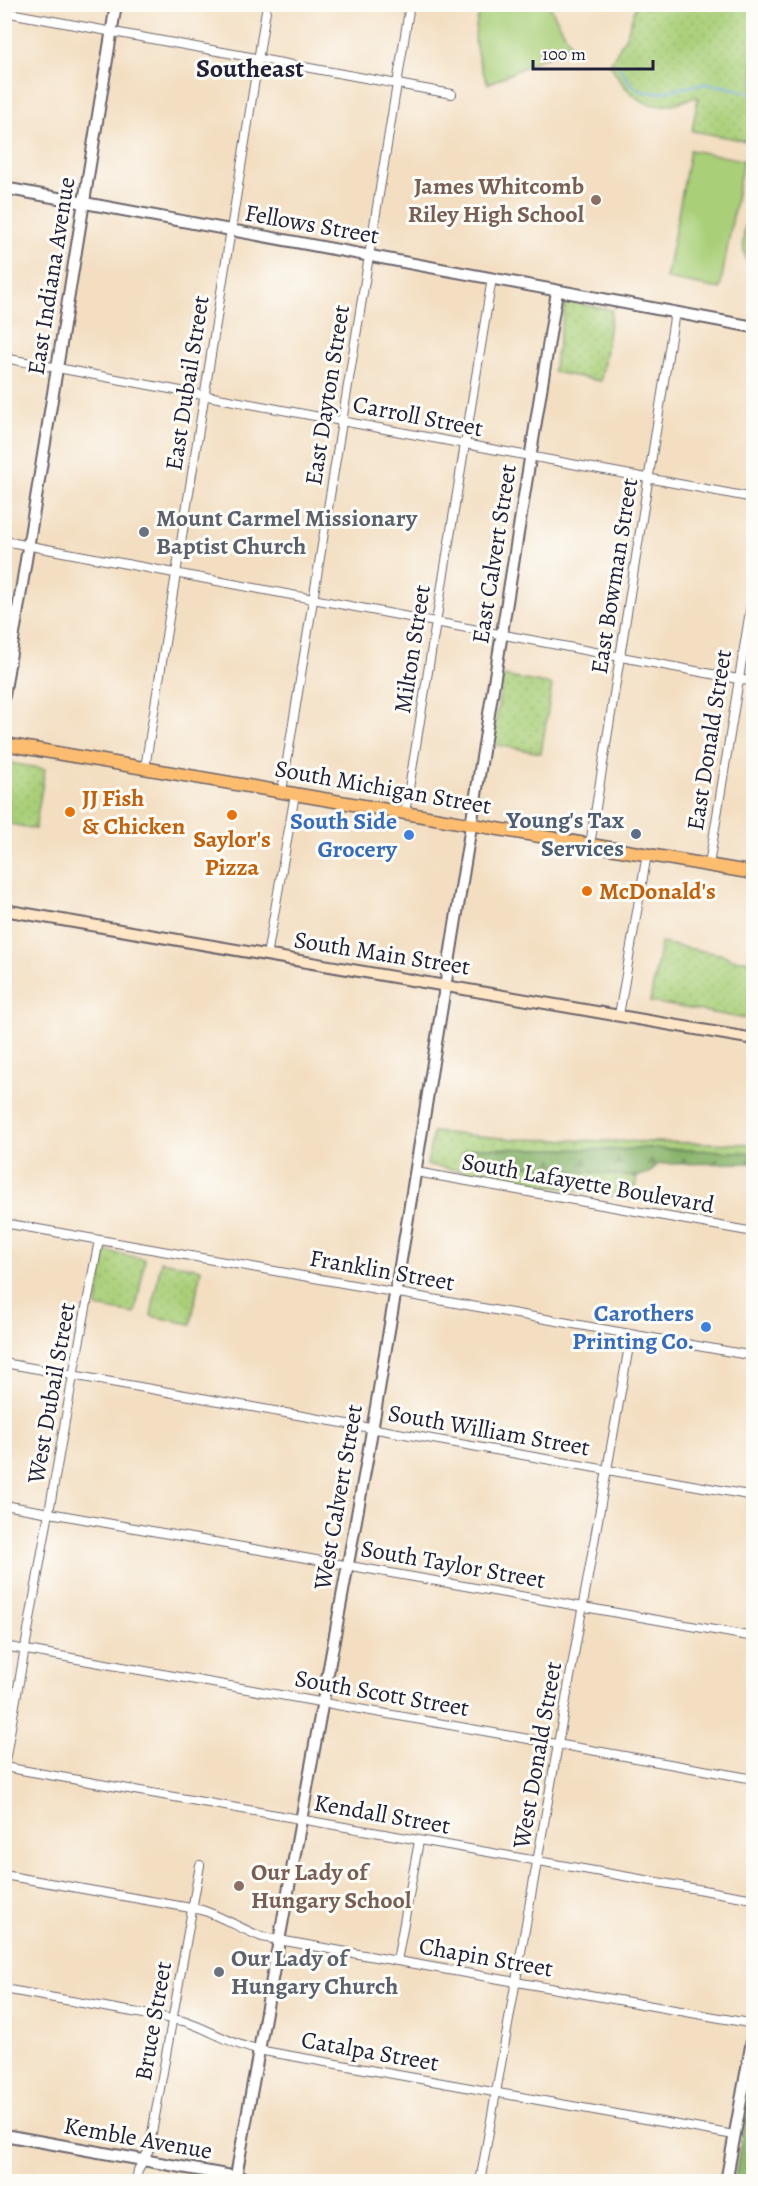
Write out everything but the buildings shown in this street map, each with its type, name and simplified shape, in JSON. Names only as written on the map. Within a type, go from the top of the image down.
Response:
[{"type":"main road","name":"South Michigan Street","points":[[4,744],[753,873]]},
{"type":"main road","name":"South Main Street","points":[[4,910],[267,956],[445,984],[753,1039]]},
{"type":"street","name":"East Indiana Avenue","points":[[4,696],[116,4]]},
{"type":"street","name":"East Dubail Street","points":[[144,768],[267,4]]},
{"type":"street","name":"East Dayton Street","points":[[282,791],[410,4]]},
{"type":"street","points":[[4,12],[452,94]]},
{"type":"street","name":"Fellows Street","points":[[4,188],[753,327]]},
{"type":"street","name":"Milton Street","points":[[405,813],[492,278]]},
{"type":"street","name":"East Calvert Street","points":[[471,824],[557,291]]},
{"type":"street","name":"East Bowman Street","points":[[590,845],[675,312]]},
{"type":"street","name":"Carroll Street","points":[[4,358],[753,498]]},
{"type":"street","points":[[4,541],[753,682]]},
{"type":"street","name":"East Donald Street","points":[[709,865],[753,586]]},
{"type":"street","points":[[267,956],[295,794]]},
{"type":"street","name":"West Calvert Street","points":[[236,2176],[372,1429],[416,1172],[471,824]]},
{"type":"street","points":[[619,1015],[647,854]]},
{"type":"street","name":"South Lafayette Boulevard","points":[[416,1172],[753,1232]]},
{"type":"street","name":"Franklin Street","points":[[4,1223],[753,1356]]},
{"type":"street","name":"West Dubail Street","points":[[4,1767],[99,1240]]},
{"type":"street","name":"West Donald Street","points":[[480,2181],[631,1335]]},
{"type":"street","name":"South William Street","points":[[4,1363],[753,1496]]},
{"type":"street","name":"South Taylor Street","points":[[4,1505],[753,1637]]},
{"type":"street","name":"South Scott Street","points":[[4,1646],[753,1779]]},
{"type":"street","name":"Kendall Street","points":[[4,1767],[753,1899]]},
{"type":"street","points":[[397,1961],[419,1841]]},
{"type":"street","name":"Bruce Street","points":[[136,2181],[138,2170],[149,2150],[200,1865]]},
{"type":"street","name":"Chapin Street","points":[[4,1875],[192,1909],[218,1916],[252,1933],[278,1940],[753,2024]]},
{"type":"street","name":"Catalpa Street","points":[[4,1989],[193,2024],[229,2043],[258,2050],[734,2135]]},
{"type":"street","points":[[726,2181],[753,2030]]},
{"type":"street","name":"Kemble Avenue","points":[[4,2135],[265,2181]]},
{"type":"green space","points":[[483,5],[549,5],[571,45],[488,84],[477,55],[475,35]]},
{"type":"green space","points":[[636,5],[753,5],[753,142],[692,131],[698,97],[655,105],[639,99],[625,87],[610,64],[627,34]]},
{"type":"green space","points":[[690,150],[743,160],[720,289],[666,279]]},
{"type":"green space","points":[[753,209],[753,274],[746,258],[743,242],[746,225]]},
{"type":"green space","points":[[566,301],[612,310],[601,381],[553,372]]},
{"type":"green space","points":[[503,676],[552,685],[541,753],[492,744]]},
{"type":"green space","points":[[4,762],[45,769],[35,829],[5,823]]},
{"type":"green space","points":[[661,943],[724,955],[731,959],[753,961],[753,1020],[650,1002]]},
{"type":"green space","points":[[433,1132],[515,1139],[753,1144],[753,1153],[648,1148],[617,1150],[476,1148],[462,1155],[468,1159],[489,1164],[637,1177],[633,1200],[427,1165]]},
{"type":"green space","points":[[476,1148],[617,1150],[648,1148],[753,1153],[753,1163],[658,1164],[651,1172],[637,1177],[489,1164],[462,1155],[465,1150]]},
{"type":"green space","points":[[106,1251],[145,1259],[135,1314],[96,1307]]},
{"type":"green space","points":[[161,1261],[201,1269],[191,1324],[151,1316]]},
{"type":"green space","points":[[753,2071],[753,2181],[734,2181]]},
{"type":"waterway","points":[[617,63],[631,84],[641,91],[669,91],[707,84],[754,94]]},
{"type":"place","name":"James Whitcomb Riley High School","points":[[596,200]]},
{"type":"place","name":"Mount Carmel Missionary Baptist Church","points":[[144,532]]},
{"type":"place","name":"JJ Fish & Chicken","points":[[70,812]]},
{"type":"place","name":"Saylor's Pizza","points":[[232,815]]},
{"type":"place","name":"Young's Tax Services","points":[[636,834]]},
{"type":"place","name":"South Side Grocery","points":[[409,835]]},
{"type":"place","name":"McDonald's","points":[[587,891]]},
{"type":"place","name":"Carothers Printing Co.","points":[[706,1327]]},
{"type":"place","name":"Our Lady of Hungary School","points":[[239,1886]]},
{"type":"place","name":"Our Lady of Hungary Church","points":[[219,1972]]},
{"type":"district","name":"Southeast","points":[[250,68]]}]
